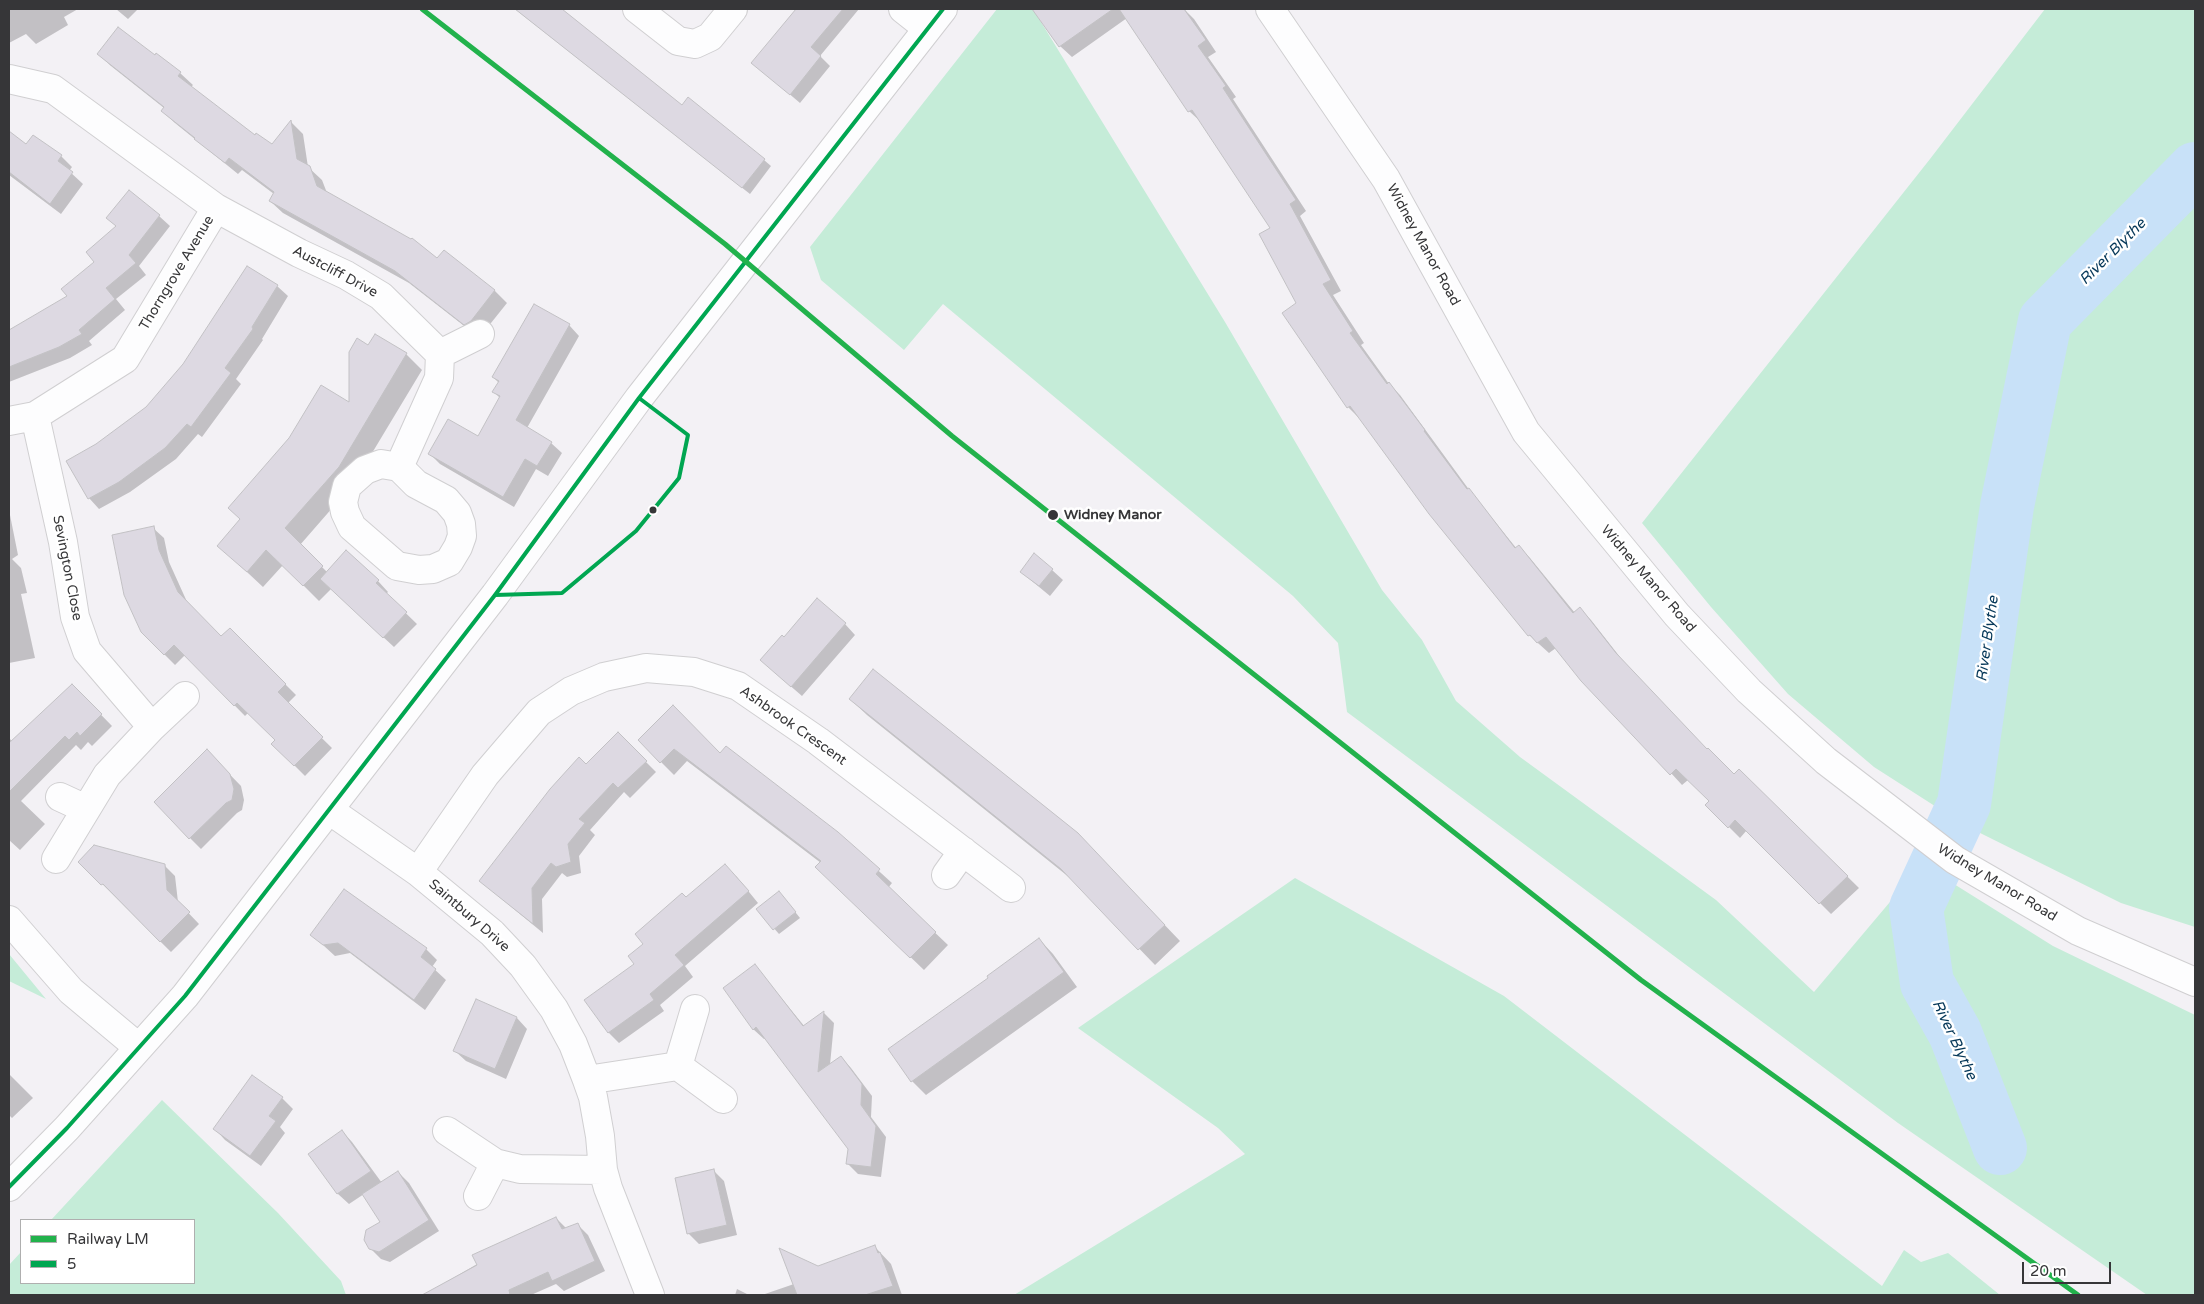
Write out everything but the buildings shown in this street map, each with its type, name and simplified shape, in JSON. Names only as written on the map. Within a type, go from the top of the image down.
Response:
[{"type":"street","points":[[637,9],[678,41],[695,44],[710,37],[733,9]]},
{"type":"street","points":[[9,1187],[67,1128],[185,996],[495,595],[639,398],[935,18],[903,9]]},
{"type":"street","name":"Widney Manor Road","points":[[1270,9],[1386,179],[1526,432],[1678,614],[1749,691],[1826,761],[1955,860],[2078,931],[2195,982]]},
{"type":"street","name":"Thorngrove Avenue","points":[[9,79],[53,89],[216,208],[125,358],[22,419]]},
{"type":"street","name":"Austcliff Drive","points":[[216,208],[299,253],[346,275],[381,296],[440,354]]},
{"type":"street","points":[[399,467],[439,378],[440,354],[480,334]]},
{"type":"street","name":"Sevington Close","points":[[22,419],[63,542],[75,617],[87,651],[152,727]]},
{"type":"street","name":"Ashbrook Crescent","points":[[418,872],[485,776],[538,712],[571,690],[604,678],[646,668],[694,672],[738,686],[818,741],[1011,888]]},
{"type":"street","points":[[56,859],[107,775],[152,727],[185,696]]},
{"type":"street","points":[[60,797],[86,809]]},
{"type":"street","name":"Saintbury Drive","points":[[329,810],[418,872],[492,933],[523,966],[554,1009],[573,1044],[593,1097],[600,1136],[603,1170],[608,1188],[650,1295]]},
{"type":"street","points":[[946,875],[963,850]]},
{"type":"street","points":[[9,920],[70,991],[138,1047]]},
{"type":"street","points":[[678,1066],[695,1009]]},
{"type":"street","points":[[587,1080],[678,1066],[723,1099]]},
{"type":"street","points":[[447,1131],[495,1163],[520,1169],[603,1170]]},
{"type":"street","points":[[478,1196],[495,1163]]},
{"type":"green space","points":[[997,9],[1033,9],[1225,322],[1382,590],[1422,640],[1456,701],[1520,757],[1716,900],[1814,992],[1922,864],[2053,946],[2195,1015],[2195,1295],[2147,1295],[1898,1123],[1347,712],[1338,643],[1293,596],[943,304],[904,350],[821,280],[810,247]]},
{"type":"green space","points":[[2045,9],[2195,9],[2195,927],[2121,903],[1966,826],[1874,767],[1788,694],[1711,607],[1642,523],[1930,159]]},
{"type":"green space","points":[[1295,878],[1504,996],[1882,1286],[1904,1250],[1921,1262],[1948,1253],[2000,1295],[1014,1295],[1245,1154],[1218,1128],[1078,1028]]},
{"type":"green space","points":[[9,954],[46,999],[9,981]]},
{"type":"green space","points":[[162,1100],[278,1213],[341,1281],[346,1295],[9,1295],[9,1265],[20,1253],[20,1284],[195,1284],[195,1219],[52,1219]]},
{"type":"waterway","name":"River Blythe","points":[[2000,1148],[1955,1033],[1927,983],[1916,908],[1964,804],[2007,506],[2045,321],[2195,169]]},
{"type":"rail line","name":"LM","points":[[422,9],[725,244],[952,436],[1641,980],[2078,1295]]},
{"type":"transit line","name":"5","points":[[9,1187],[67,1128],[185,996],[495,595],[639,398],[943,9]]},
{"type":"transit line","name":"5","points":[[495,595],[562,593],[636,531],[679,478],[688,435],[639,398]]},
{"type":"place","name":"Widney Manor","points":[[1053,515]]}]
